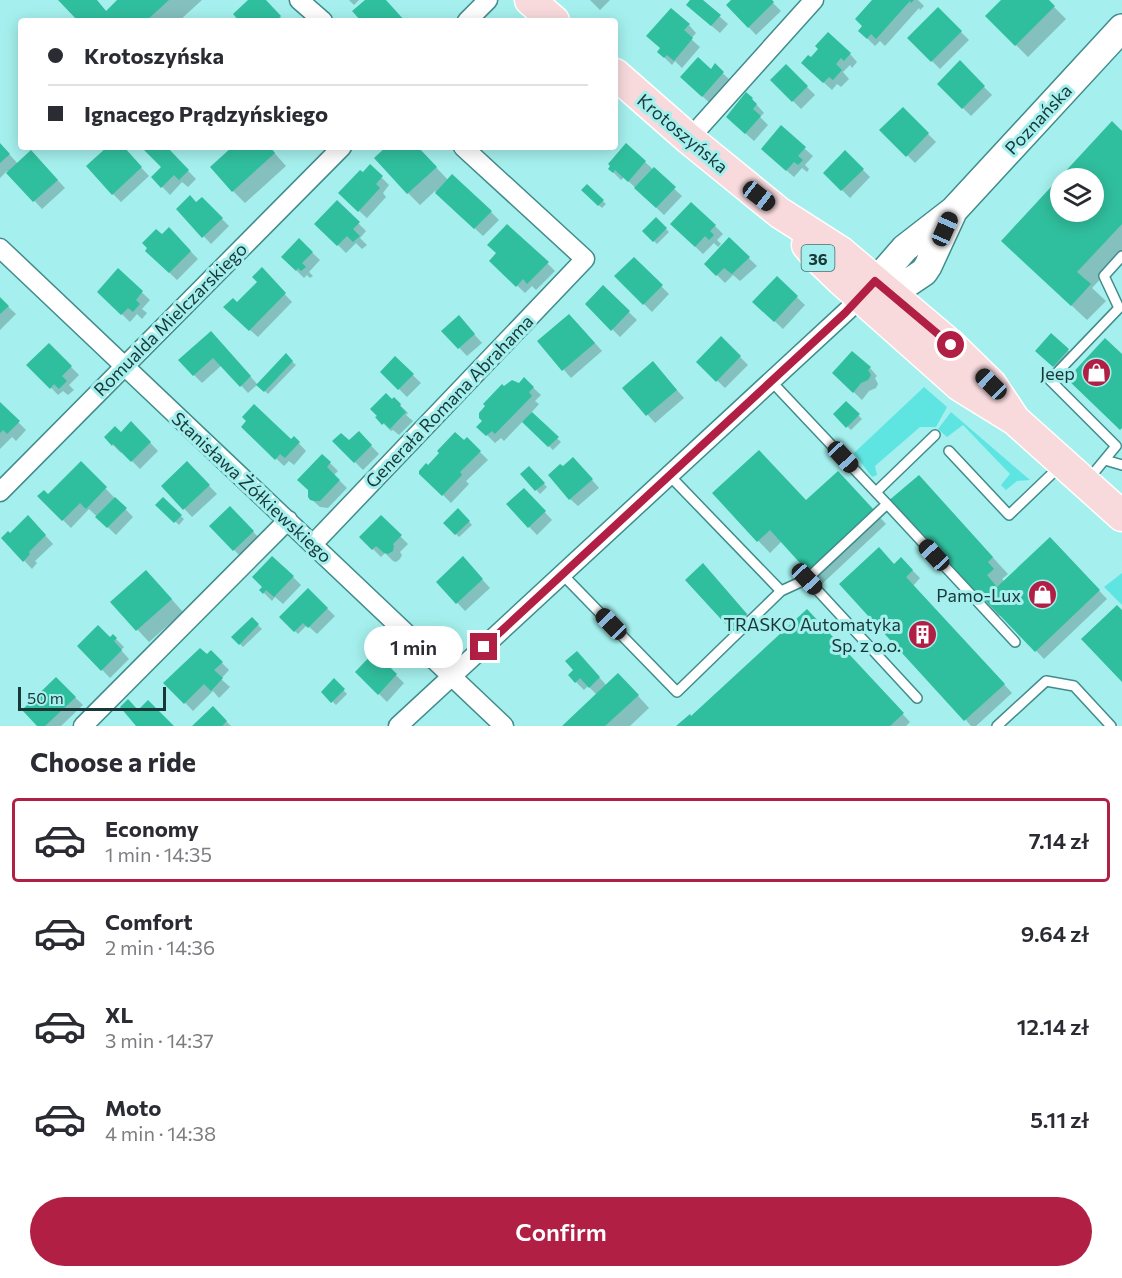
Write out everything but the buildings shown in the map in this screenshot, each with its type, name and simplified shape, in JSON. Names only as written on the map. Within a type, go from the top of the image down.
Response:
[{"type":"main road","points":[[530,0],[551,18]]},
{"type":"main road","name":"Poznańska","points":[[875,291],[924,272],[954,210],[1122,28]]},
{"type":"main road","name":"Krotoszyńska","points":[[618,77],[689,139],[780,213],[816,256],[875,291],[960,386],[1015,420],[1122,516]]},
{"type":"street","points":[[299,0],[320,18]]},
{"type":"street","points":[[470,18],[488,0]]},
{"type":"street","points":[[689,139],[810,1]]},
{"type":"street","name":"Romualda Mielczarskiego","points":[[0,492],[339,150]]},
{"type":"street","name":"Generała Romana Abrahama","points":[[313,544],[585,259],[466,150]]},
{"type":"street","name":"Stanisława Żółkiewskiego","points":[[0,248],[504,726]]},
{"type":"street","points":[[398,726],[809,346],[875,291]]},
{"type":"street","points":[[83,726],[288,520]]},
{"type":"lane","points":[[1086,483],[1116,446],[1050,380],[1119,308],[1104,276],[1122,256]]},
{"type":"lane","points":[[771,381],[1015,642]]},
{"type":"lane","points":[[876,492],[935,435]]},
{"type":"lane","points":[[949,451],[1009,515],[1063,463]]},
{"type":"lane","points":[[1105,460],[1122,465]]},
{"type":"lane","points":[[669,475],[781,591]]},
{"type":"lane","points":[[562,574],[677,692],[781,591],[807,579],[887,504]]},
{"type":"lane","points":[[807,579],[917,698]]},
{"type":"lane","points":[[997,726],[1046,681],[1074,686],[1111,726]]},
{"type":"shaded area","points":[[924,387],[947,407],[936,427],[920,427],[875,466],[877,475],[872,477],[854,453]]},
{"type":"shaded area","points":[[951,412],[1030,480],[1017,481],[1006,490],[1001,485],[1010,474],[963,425],[947,437],[938,429]]},
{"type":"shaded area","points":[[1122,573],[1122,605],[1104,587]]},
{"type":"place","name":"Jeep","points":[[1096,373]]},
{"type":"place","name":"Pamo-Lux","points":[[1042,595]]},
{"type":"place","name":"TRASKO Automatyka Sp. z o.o.","points":[[922,634]]},
{"type":"route","points":[[484,647],[845,313],[875,281],[951,345]]}]
